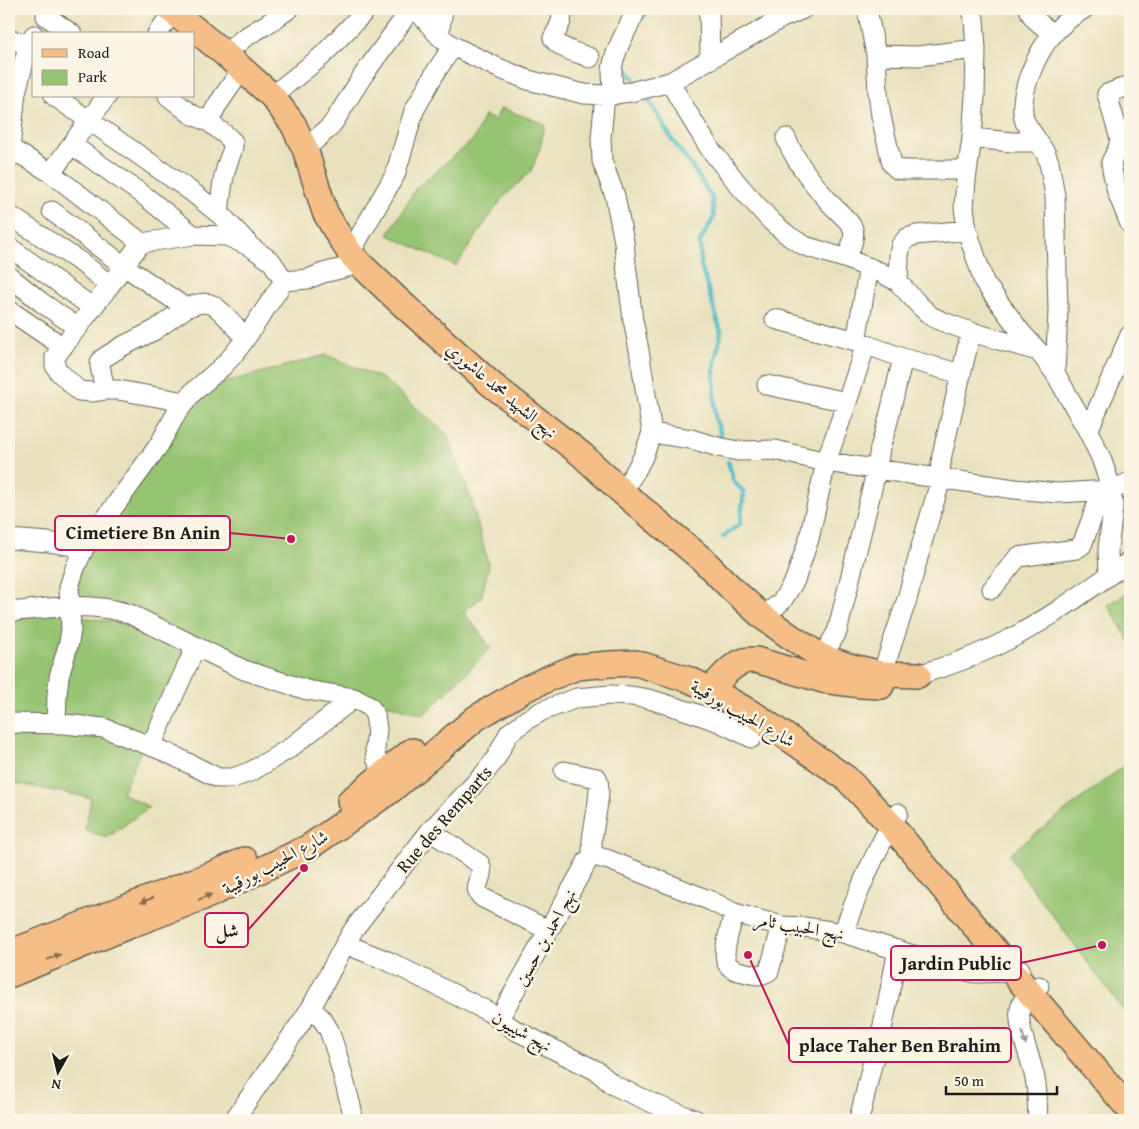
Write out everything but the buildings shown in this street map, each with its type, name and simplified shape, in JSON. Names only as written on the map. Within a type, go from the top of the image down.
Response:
[{"type":"main road","name":"نهج الشهيد محمد عاشوري","points":[[171,10],[272,96],[293,124],[305,149],[325,212],[355,258],[398,300],[491,384],[581,454],[622,492],[703,560],[763,617],[790,637],[822,657],[852,667],[882,674],[918,675]]},
{"type":"main road","name":"شارع الحبيب بورقيبة","points":[[9,975],[133,924],[210,895],[309,847],[387,782],[468,709],[519,675],[554,659],[581,653],[636,652],[701,668],[716,684],[767,707],[816,740],[854,770],[894,819],[939,865],[1130,1110]]},
{"type":"main road","points":[[716,684],[733,668],[745,661],[756,660],[823,680],[861,685],[891,686],[904,683],[918,675]]},
{"type":"main road","name":"شارع الحبيب بورقيبة","points":[[9,953],[218,872],[267,850],[309,828],[344,805],[387,782]]},
{"type":"main road","name":"شارع الحبيب بورقيبة","points":[[1027,980],[1130,1098]]},
{"type":"street","points":[[209,122],[244,38],[289,9]]},
{"type":"street","points":[[272,96],[322,56],[367,9]]},
{"type":"street","points":[[305,149],[330,127],[364,74],[411,9]]},
{"type":"street","points":[[416,9],[446,41],[496,68],[528,80],[584,94],[610,95],[631,92],[670,82],[782,18],[803,9]]},
{"type":"street","points":[[284,281],[308,279],[355,258],[395,175],[414,111],[435,73],[446,41],[443,9]]},
{"type":"street","points":[[560,9],[562,19],[553,38],[554,40],[562,46],[590,58]]},
{"type":"street","points":[[622,492],[643,457],[652,433],[633,320],[624,242],[615,196],[602,161],[601,138],[610,95],[614,60],[638,9]]},
{"type":"street","points":[[709,9],[710,60]]},
{"type":"street","points":[[867,9],[876,54],[881,116],[892,164],[896,169],[904,170],[967,170]]},
{"type":"street","points":[[972,9],[976,50],[975,96],[964,207],[966,230],[984,282],[1020,330],[1056,373],[1101,458],[1113,509],[1108,549],[1109,575]]},
{"type":"street","points":[[1029,9],[1032,16],[1053,34]]},
{"type":"street","points":[[158,32],[171,10]]},
{"type":"street","points":[[1056,373],[1058,310],[1055,196],[1046,154],[1025,122],[1022,112],[1023,98],[1039,55],[1053,34],[1078,11]]},
{"type":"street","points":[[35,32],[48,12],[70,32]]},
{"type":"street","points":[[9,40],[32,37],[27,77],[12,92],[10,153],[51,173],[142,243]]},
{"type":"street","points":[[876,54],[918,56],[976,50]]},
{"type":"street","points":[[670,82],[710,149],[742,189],[772,222],[790,237],[805,246],[869,267],[898,282],[931,316],[941,321],[1039,352]]},
{"type":"street","points":[[1130,85],[1106,94],[1120,139],[1111,162],[1112,170],[1117,192],[1130,224]]},
{"type":"street","points":[[57,98],[192,192],[219,213],[251,246],[272,262],[284,281]]},
{"type":"street","points":[[51,173],[105,98]]},
{"type":"street","points":[[171,98],[191,114],[209,122],[233,142],[234,147],[223,179],[219,213]]},
{"type":"street","points":[[786,138],[795,158],[815,185],[853,228],[854,235],[847,259]]},
{"type":"street","points":[[972,138],[1012,142],[1038,142]]},
{"type":"street","points":[[72,145],[146,197],[194,236]]},
{"type":"street","points":[[52,211],[124,266],[186,308]]},
{"type":"street","points":[[9,215],[82,263],[110,286]]},
{"type":"street","points":[[898,282],[901,245],[907,238],[916,235],[966,230]]},
{"type":"street","points":[[184,402],[118,390],[79,391],[58,372],[55,366],[55,357],[142,243],[194,236],[227,236],[251,246]]},
{"type":"street","points":[[9,248],[37,266],[93,308]]},
{"type":"street","points":[[763,617],[782,601],[795,580],[809,539],[826,462],[847,402],[861,342],[869,267]]},
{"type":"street","points":[[9,276],[40,302],[78,328]]},
{"type":"street","points":[[56,724],[59,677],[71,630],[69,586],[84,548],[159,445],[184,402],[192,392],[224,366],[246,338],[284,281]]},
{"type":"street","points":[[105,390],[100,366],[102,359],[155,330],[186,308],[212,304],[246,338]]},
{"type":"street","points":[[9,310],[63,347]]},
{"type":"street","points":[[775,319],[861,342],[903,358],[961,374]]},
{"type":"street","points":[[882,674],[907,598],[941,479],[942,455],[971,332]]},
{"type":"street","points":[[1088,431],[1130,335]]},
{"type":"street","points":[[822,657],[837,632],[903,358]]},
{"type":"street","points":[[767,385],[847,402]]},
{"type":"street","points":[[652,433],[691,439],[738,451],[775,450],[826,462],[1015,489],[1049,492],[1107,490],[1130,482]]},
{"type":"street","points":[[992,588],[1018,557],[1076,549],[1082,544],[1107,490]]},
{"type":"street","points":[[9,539],[48,542],[84,548]]},
{"type":"street","points":[[1082,544],[1108,549]]},
{"type":"street","points":[[918,675],[975,656],[1008,640],[1061,609],[1130,561]]},
{"type":"street","points":[[9,612],[71,606],[116,609],[130,614],[244,670],[307,690],[354,698],[370,707],[375,715],[377,729],[376,758],[387,782]]},
{"type":"street","points":[[150,746],[196,646]]},
{"type":"street","name":"Rue des Remparts","points":[[234,1120],[311,1008],[354,929],[430,831],[495,760],[509,733],[542,711],[578,698],[617,695],[649,699],[701,715],[752,738]]},
{"type":"street","points":[[9,722],[104,728],[166,752],[218,778],[233,778],[252,771],[290,748],[354,698]]},
{"type":"street","points":[[564,771],[596,778],[599,782],[592,857]]},
{"type":"street","points":[[843,933],[862,884],[894,819]]},
{"type":"street","points":[[430,831],[480,864],[482,869],[476,890],[478,894],[548,930]]},
{"type":"street","name":"نهج الحبيب ثامر","points":[[592,857],[609,860],[711,901],[734,913],[782,926],[804,927],[843,933],[951,968],[1027,980]]},
{"type":"street","name":"نهج احمد بن حسين","points":[[499,1019],[588,860],[592,857]]},
{"type":"street","points":[[734,913],[725,954],[726,962],[735,970],[754,976],[764,975],[769,972],[782,926]]},
{"type":"street","name":"نهج شيبيون","points":[[345,944],[390,962],[489,1012],[515,1030],[597,1072],[613,1085],[696,1120]]},
{"type":"street","points":[[859,1120],[881,1036],[898,950]]},
{"type":"street","points":[[1027,980],[1024,1000],[1021,1004],[1020,1018],[1036,1085],[1038,1120]]},
{"type":"street","points":[[311,1008],[322,1019],[329,1030],[352,1110]]},
{"type":"green space","points":[[501,108],[545,124],[540,148],[531,171],[501,200],[456,266],[388,235],[416,188],[474,139],[484,115],[495,120]]},
{"type":"green space","points":[[326,355],[383,379],[447,434],[471,499],[489,566],[481,598],[464,612],[491,648],[424,715],[284,676],[237,657],[70,597],[84,562],[185,410],[215,385]]},
{"type":"green space","points":[[1130,591],[1130,642],[1108,605]]},
{"type":"green space","points":[[9,606],[116,622],[186,651],[122,793],[149,807],[107,838],[85,830],[91,798],[9,782]]},
{"type":"green space","points":[[1130,761],[1130,1019],[1019,871],[1009,854]]},
{"type":"waterway","points":[[643,17],[648,9]]},
{"type":"waterway","points":[[629,44],[624,65],[634,79]]},
{"type":"waterway","points":[[649,100],[671,138],[712,198],[714,217],[700,242],[701,266],[721,332],[714,367],[715,417],[721,436]]},
{"type":"waterway","points":[[723,537],[740,524],[744,492],[734,482],[728,462]]},
{"type":"place","name":"Cimetiere Bn Anin","points":[[291,539]]},
{"type":"place","name":"شل","points":[[304,868]]},
{"type":"place","name":"Jardin Public","points":[[1102,945]]},
{"type":"place","name":"place Taher Ben Brahim","points":[[748,955]]}]
